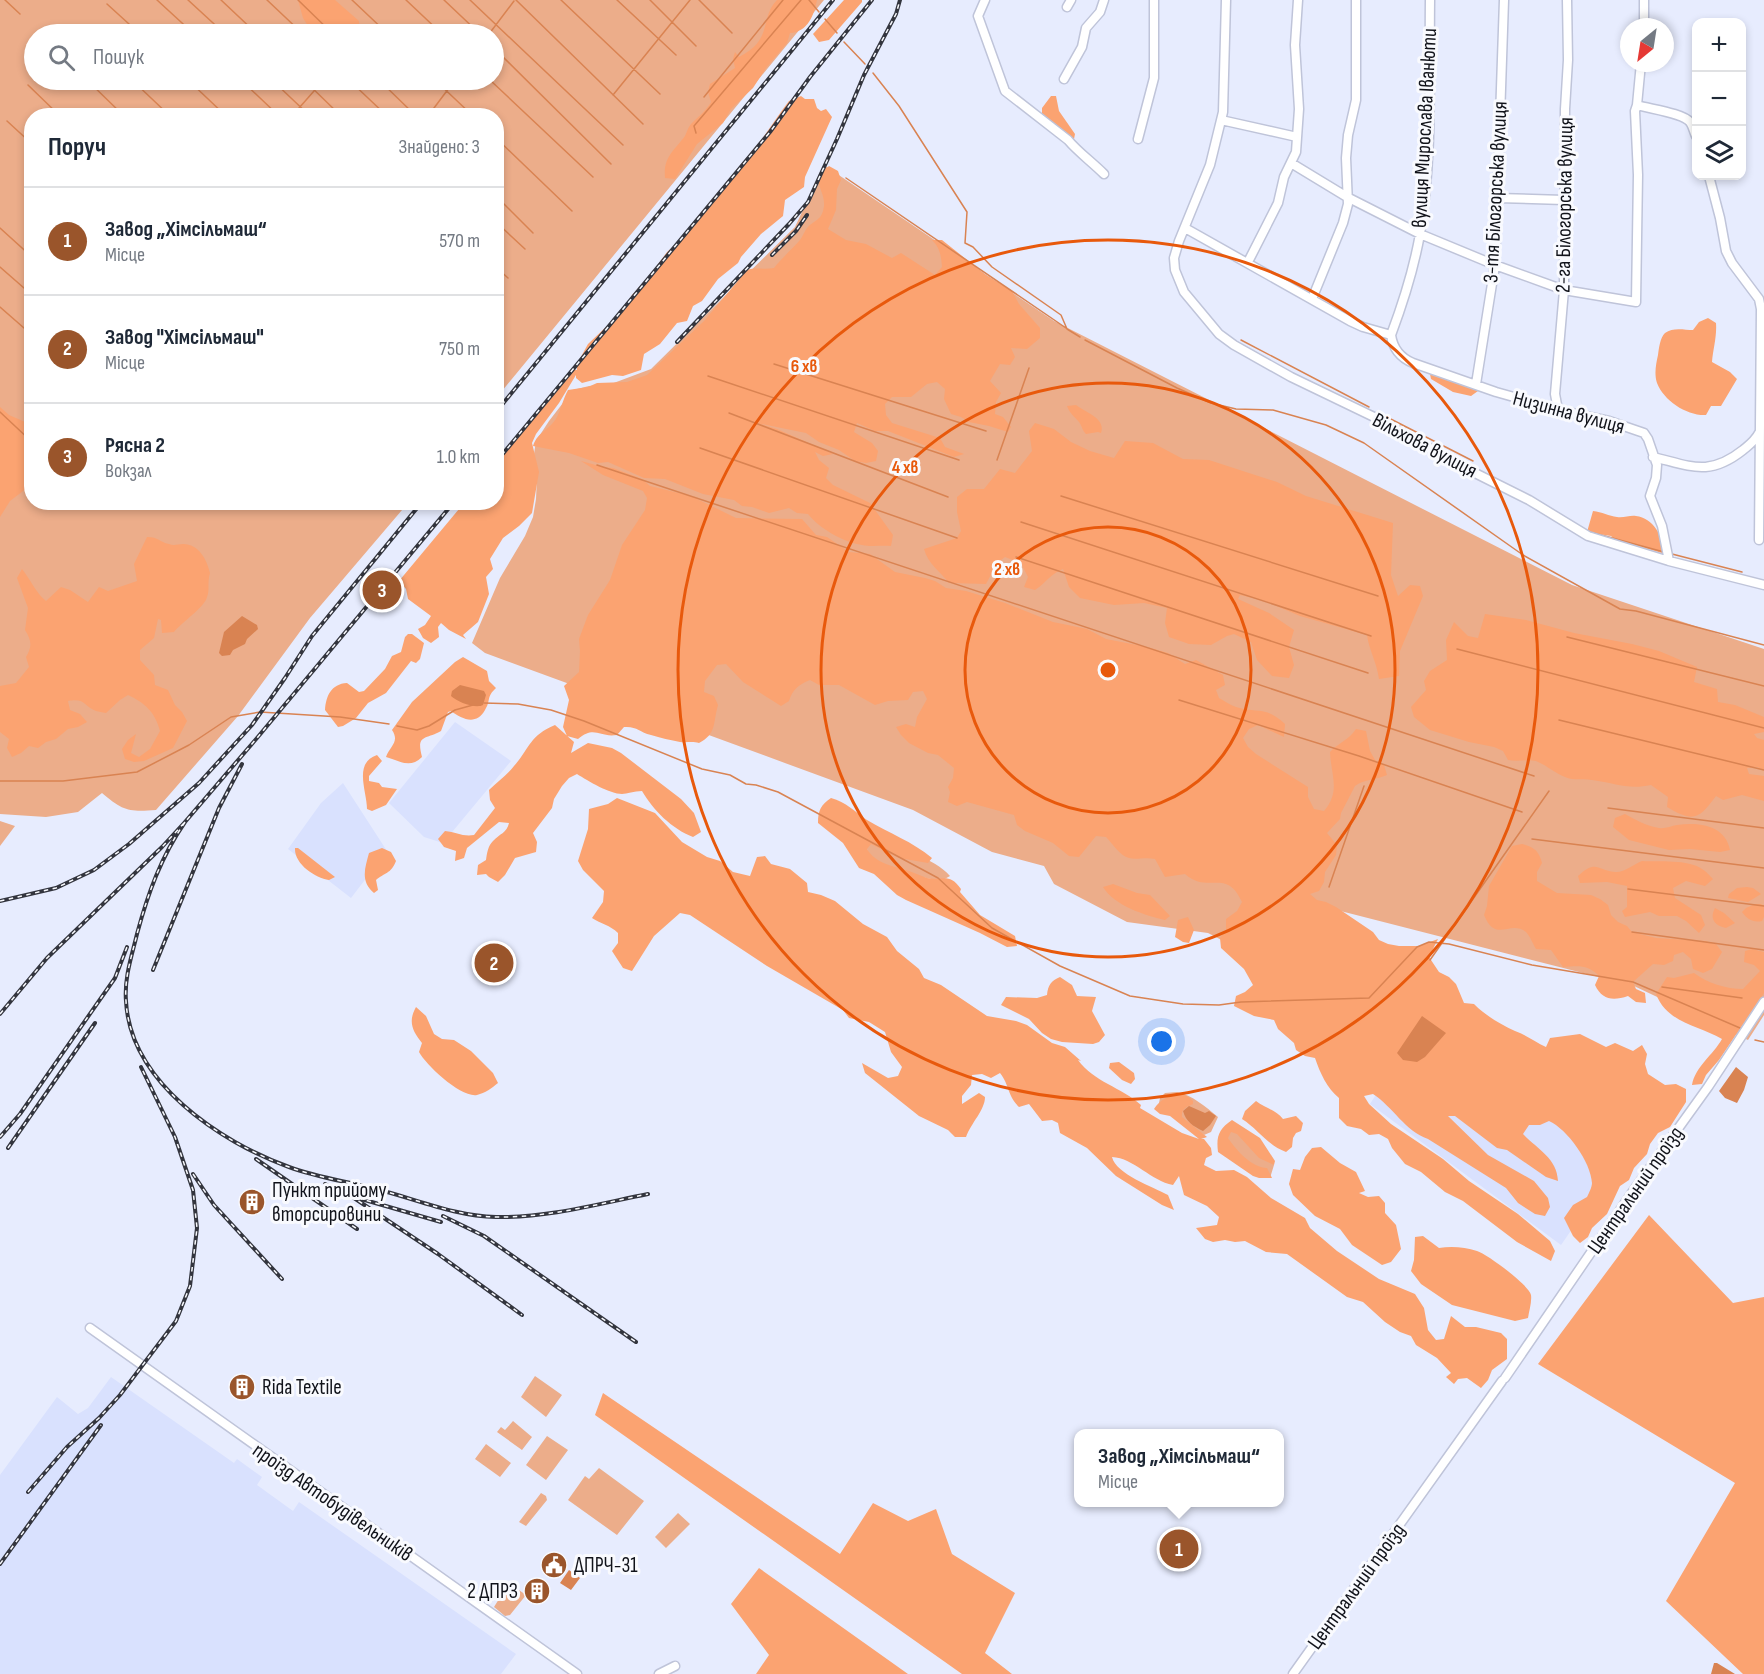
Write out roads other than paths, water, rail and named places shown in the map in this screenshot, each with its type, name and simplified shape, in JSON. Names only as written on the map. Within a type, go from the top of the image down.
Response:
[{"type":"street","points":[[985,0],[978,16],[1005,91],[1068,140],[1104,174]]},
{"type":"street","points":[[1064,80],[1079,55],[1086,28],[1100,12],[1104,0]]},
{"type":"street","points":[[1138,139],[1154,78],[1154,0]]},
{"type":"street","name":"Вільхова вулиця","points":[[1226,0],[1223,112],[1210,165],[1174,258],[1175,270],[1190,300],[1219,334],[1234,345],[1292,377],[1374,417],[1529,500],[1588,536],[1670,561],[1764,585]]},
{"type":"street","points":[[1248,262],[1278,204],[1284,177],[1296,152],[1299,109],[1295,45],[1298,0]]},
{"type":"street","points":[[1312,299],[1343,223],[1348,204],[1346,180],[1348,135],[1356,100],[1356,0]]},
{"type":"street","name":"вулиця Мирослава Іванюти","points":[[1391,335],[1406,292],[1420,234],[1426,167],[1430,0]]},
{"type":"street","name":"3-тя Білогорська вулиця","points":[[1476,384],[1495,266],[1504,0]]},
{"type":"street","name":"2-га Білогорська вулиця","points":[[1558,410],[1555,394],[1564,290],[1567,0]]},
{"type":"street","points":[[1644,0],[1644,18]]},
{"type":"street","points":[[1291,163],[1347,197],[1420,234],[1495,266],[1564,290],[1636,302],[1638,175],[1635,111],[1640,72]]},
{"type":"street","points":[[1637,105],[1681,115],[1689,121],[1692,127]]},
{"type":"street","points":[[1221,120],[1297,137]]},
{"type":"street","points":[[1710,180],[1726,251],[1732,263],[1759,299],[1761,309],[1759,540]]},
{"type":"street","points":[[1497,198],[1564,200]]},
{"type":"street","points":[[1185,228],[1363,327],[1391,335]]},
{"type":"street","name":"Низинна вулиця","points":[[1391,335],[1392,342],[1402,357],[1413,363],[1496,392],[1558,410],[1609,421],[1644,433],[1657,465],[1656,478],[1650,496],[1662,526],[1670,561]]},
{"type":"street","points":[[1653,457],[1695,468],[1716,467],[1736,455],[1756,439],[1760,432]]},
{"type":"street","name":"Центральний проїзд","points":[[1293,1674],[1708,1087],[1764,1002]]},
{"type":"street","name":"проїзд Автобудівельників","points":[[90,1328],[577,1674]]},
{"type":"street","points":[[659,1674],[675,1666]]},
{"type":"waterway","points":[[5,0],[20,14]]},
{"type":"waterway","points":[[157,0],[183,24]]},
{"type":"waterway","points":[[188,0],[214,24]]},
{"type":"waterway","points":[[221,0],[246,24]]},
{"type":"waterway","points":[[267,0],[292,24]]},
{"type":"waterway","points":[[298,0],[323,24]]},
{"type":"waterway","points":[[352,0],[377,24]]},
{"type":"waterway","points":[[406,0],[431,24]]},
{"type":"waterway","points":[[444,0],[469,24]]},
{"type":"waterway","points":[[470,0],[495,24]]},
{"type":"waterway","points":[[516,0],[643,124]]},
{"type":"waterway","points":[[561,0],[660,94]]},
{"type":"waterway","points":[[617,0],[676,55]]},
{"type":"waterway","points":[[650,0],[696,46]]},
{"type":"waterway","points":[[613,95],[690,0]]},
{"type":"waterway","points":[[699,0],[732,33]]},
{"type":"waterway","points":[[704,97],[783,0]]},
{"type":"waterway","points":[[696,133],[694,126],[801,0]]},
{"type":"waterway","points":[[809,0],[819,12]]},
{"type":"waterway","points":[[497,24],[514,1]]},
{"type":"waterway","points":[[107,4],[129,24]]},
{"type":"waterway","points":[[825,19],[837,33]]},
{"type":"waterway","points":[[504,32],[623,145]]},
{"type":"waterway","points":[[844,42],[865,64]]},
{"type":"waterway","points":[[504,58],[611,164]]},
{"type":"waterway","points":[[873,73],[899,106],[967,212],[965,243],[973,247],[992,267],[1061,315],[1067,329],[1080,337]]},
{"type":"waterway","points":[[33,90],[52,108]]},
{"type":"waterway","points":[[97,90],[116,108]]},
{"type":"waterway","points":[[143,90],[162,108]]},
{"type":"waterway","points":[[199,90],[218,108]]},
{"type":"waterway","points":[[252,90],[271,108]]},
{"type":"waterway","points":[[283,90],[302,108]]},
{"type":"waterway","points":[[314,90],[333,108]]},
{"type":"waterway","points":[[360,90],[379,108]]},
{"type":"waterway","points":[[389,90],[408,108]]},
{"type":"waterway","points":[[446,90],[465,108]]},
{"type":"waterway","points":[[434,108],[448,90]]},
{"type":"waterway","points":[[501,90],[593,177]]},
{"type":"waterway","points":[[299,108],[314,91]]},
{"type":"waterway","points":[[7,121],[24,137]]},
{"type":"waterway","points":[[504,146],[572,211]]},
{"type":"waterway","points":[[846,178],[1066,328]]},
{"type":"waterway","points":[[504,204],[533,233]]},
{"type":"waterway","points":[[0,228],[24,250]]},
{"type":"waterway","points":[[504,229],[525,249]]},
{"type":"waterway","points":[[0,267],[24,288]]},
{"type":"waterway","points":[[504,274],[508,278]]},
{"type":"waterway","points":[[0,307],[24,328]]},
{"type":"waterway","points":[[1085,340],[1211,403],[1236,409],[1273,410],[1326,425],[1364,443],[1523,555],[1620,609],[1636,611],[1764,645]]},
{"type":"waterway","points":[[1241,340],[1369,407]]},
{"type":"waterway","points":[[774,364],[986,431]]},
{"type":"waterway","points":[[997,460],[1029,368]]},
{"type":"waterway","points":[[708,376],[959,460]]},
{"type":"waterway","points":[[0,412],[24,434]]},
{"type":"waterway","points":[[1377,412],[1473,461]]},
{"type":"waterway","points":[[729,413],[948,497]]},
{"type":"waterway","points":[[700,448],[957,538]]},
{"type":"waterway","points":[[597,465],[1534,776]]},
{"type":"waterway","points":[[1061,496],[1378,596]]},
{"type":"waterway","points":[[1021,522],[1371,636]]},
{"type":"waterway","points":[[1590,532],[1664,552]]},
{"type":"waterway","points":[[1672,554],[1742,572]]},
{"type":"waterway","points":[[1016,557],[1368,673]]},
{"type":"waterway","points":[[1567,637],[1764,686]]},
{"type":"waterway","points":[[1457,649],[1764,728]]},
{"type":"waterway","points":[[1179,700],[1359,756],[1522,812]]},
{"type":"waterway","points":[[484,703],[518,704],[551,710],[702,769],[730,775],[746,784],[778,792],[938,878],[992,928],[1060,966],[1130,996],[1183,1004],[1219,1005],[1241,1002],[1369,998],[1417,947],[1429,942],[1449,944],[1532,965],[1633,982],[1740,1028]]},
{"type":"waterway","points":[[397,726],[417,730],[429,726],[455,710],[473,705]]},
{"type":"waterway","points":[[0,781],[63,781],[137,772],[189,745],[231,717],[260,712],[340,717],[389,724]]},
{"type":"waterway","points":[[1559,720],[1764,770]]},
{"type":"waterway","points":[[1329,887],[1364,786]]},
{"type":"waterway","points":[[1430,960],[1549,791]]},
{"type":"waterway","points":[[1608,808],[1764,828]]},
{"type":"waterway","points":[[1532,839],[1764,868]]},
{"type":"waterway","points":[[1628,889],[1764,906]]},
{"type":"waterway","points":[[1632,932],[1764,950]]},
{"type":"waterway","points":[[1662,987],[1742,998]]},
{"type":"waterway","points":[[1755,1040],[1764,1042]]},
{"type":"railway","points":[[504,402],[833,0]]},
{"type":"railway","points":[[504,452],[770,132],[810,77],[872,0]]},
{"type":"railway","points":[[677,342],[808,202],[864,75],[896,14],[900,0]]},
{"type":"railway","points":[[772,255],[796,231],[807,215]]},
{"type":"railway","points":[[0,901],[56,888],[94,870],[129,844],[199,783],[252,725],[312,636],[415,510]]},
{"type":"railway","points":[[0,1014],[47,958],[185,822],[447,510]]},
{"type":"railway","points":[[153,970],[219,808],[242,764]]},
{"type":"railway","points":[[185,822],[169,848],[151,890],[131,958],[126,992],[131,1030],[143,1058],[161,1083],[183,1105],[208,1125],[235,1142],[289,1167],[464,1213],[515,1217],[572,1210],[648,1194]]},
{"type":"railway","points":[[0,1137],[20,1114],[115,978],[127,947]]},
{"type":"railway","points":[[8,1148],[95,1023]]},
{"type":"railway","points":[[28,1492],[67,1447],[120,1395],[176,1321],[190,1286],[197,1228],[193,1190],[175,1137],[141,1067]]},
{"type":"railway","points":[[256,1159],[357,1229]]},
{"type":"railway","points":[[193,1174],[214,1205],[282,1279]]},
{"type":"railway","points":[[325,1184],[351,1196],[441,1222]]},
{"type":"railway","points":[[351,1196],[438,1254],[522,1315]]},
{"type":"railway","points":[[443,1216],[484,1236],[636,1342]]},
{"type":"railway","points":[[0,1564],[101,1425]]},
{"type":"place","name":"Рясна 2","points":[[382,590]]},
{"type":"place","name":"Завод \"Хімсільмаш\"","points":[[494,963]]},
{"type":"place","name":"Пункт прийому вторсировини","points":[[252,1202]]},
{"type":"place","name":"Rida Textile","points":[[242,1387]]},
{"type":"place","name":"Завод „Хімсільмаш“","points":[[1179,1549]]},
{"type":"place","name":"ДПРЧ-31","points":[[554,1565]]},
{"type":"place","name":"2 ДПРЗ","points":[[537,1591]]}]
